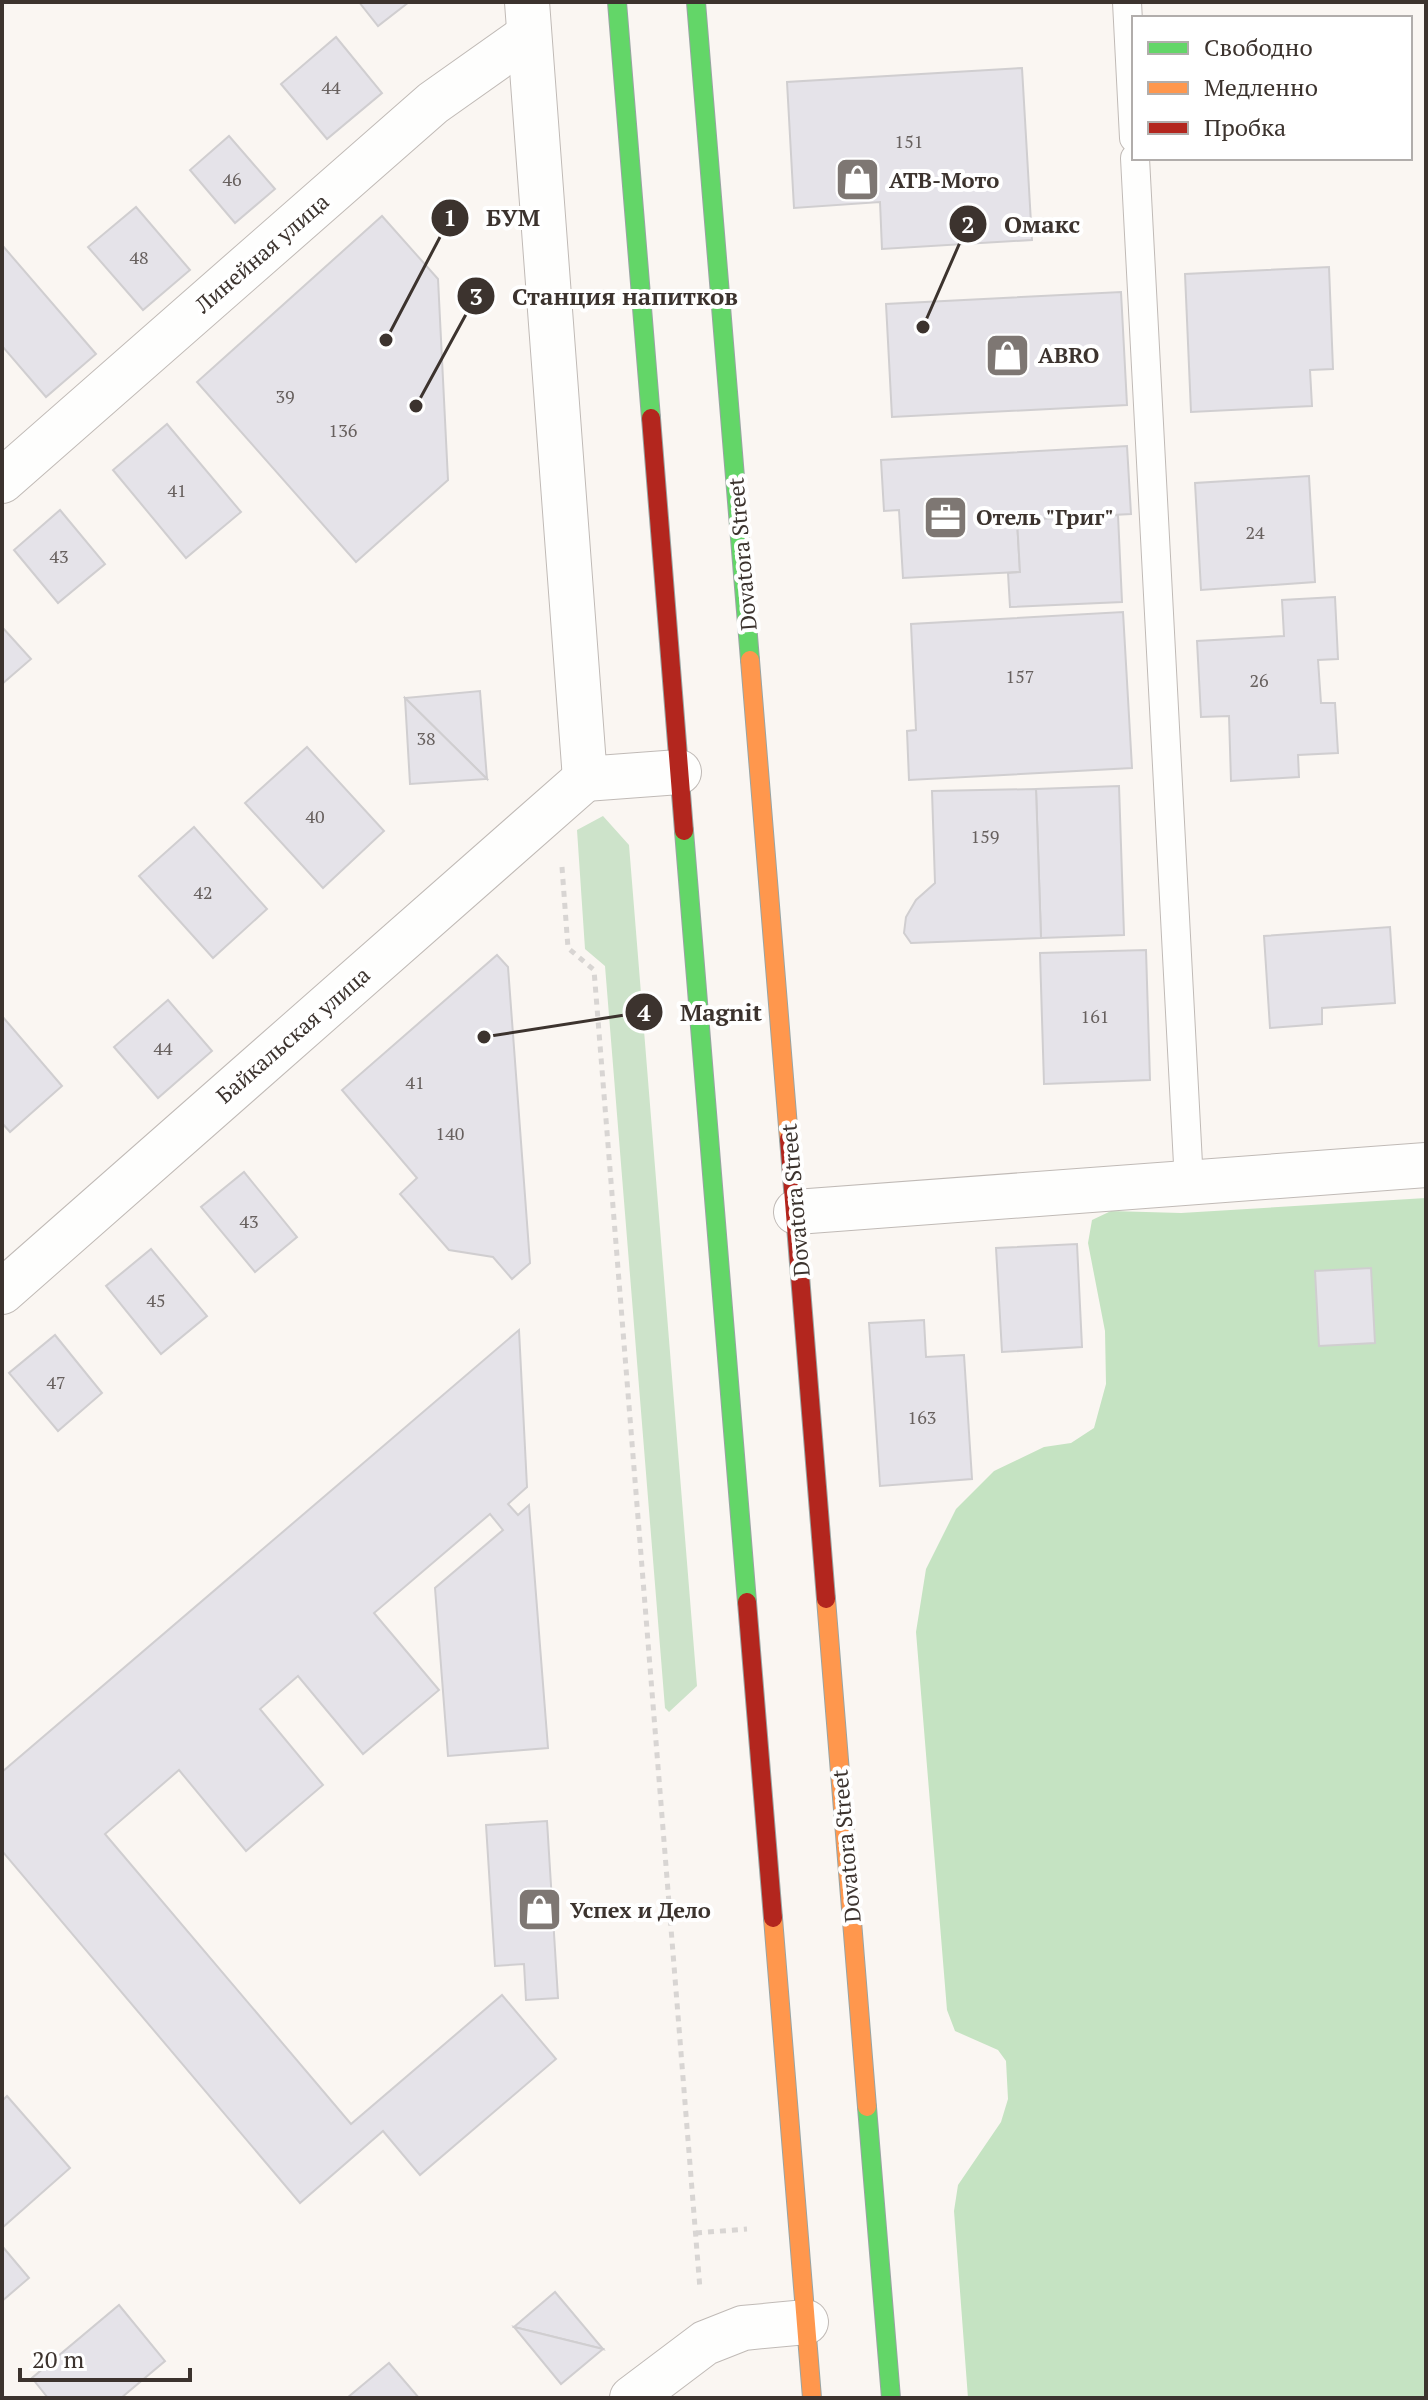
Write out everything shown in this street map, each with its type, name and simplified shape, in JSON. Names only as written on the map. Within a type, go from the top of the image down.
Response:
[{"type":"main road","points":[[617,2],[812,2398]]},
{"type":"main road","name":"Dovatora Street","points":[[696,2],[891,2398]]},
{"type":"street","points":[[528,18],[571,791],[679,772]]},
{"type":"street","name":"Линейная улица","points":[[2,481],[528,18]]},
{"type":"street","name":"Байкальская улица","points":[[2,1292],[571,791]]},
{"type":"street","points":[[796,1212],[1426,1165]]},
{"type":"street","points":[[632,2398],[705,2343],[743,2328],[806,2322]]},
{"type":"lane","points":[[1127,2],[1132,99]]},
{"type":"lane","points":[[1135,160],[1189,1183]]},
{"type":"path","points":[[571,791],[568,948],[594,970],[705,2343]]},
{"type":"green space","points":[[603,816],[629,845],[697,1686],[669,1712],[665,1708],[605,966],[585,949],[577,830]]},
{"type":"green space","points":[[1426,1198],[1426,2398],[968,2398],[954,2211],[958,2185],[1001,2122],[1008,2099],[1006,2061],[998,2050],[955,2031],[947,2010],[916,1632],[926,1569],[956,1509],[994,1471],[1044,1447],[1071,1443],[1094,1428],[1106,1384],[1105,1331],[1088,1243],[1092,1220],[1111,1211],[1181,1213]]},
{"type":"building","points":[[359,2],[409,2],[378,26]]},
{"type":"building","points":[[336,37],[382,93],[327,139],[281,84]]},
{"type":"building","points":[[1022,68],[1032,240],[882,249],[880,202],[794,208],[787,82]]},
{"type":"building","points":[[229,136],[275,189],[235,223],[190,170]]},
{"type":"building","points":[[136,207],[190,270],[143,310],[88,247]]},
{"type":"building","points":[[382,216],[438,279],[448,480],[356,562],[197,382]]},
{"type":"building","points":[[2,245],[96,354],[46,397],[2,346]]},
{"type":"building","points":[[1329,267],[1333,369],[1310,370],[1312,406],[1191,412],[1185,274]]},
{"type":"building","name":"ABRO","points":[[1121,292],[1127,405],[892,417],[886,304]]},
{"type":"building","points":[[167,424],[241,512],[186,558],[113,470]]},
{"type":"building","points":[[1127,446],[1131,514],[1017,520],[1020,572],[903,578],[899,510],[884,511],[881,460]]},
{"type":"building","points":[[1309,476],[1315,582],[1201,590],[1195,483]]},
{"type":"building","points":[[60,510],[105,564],[58,603],[14,550]]},
{"type":"building","points":[[1118,515],[1122,602],[1010,607],[1008,573],[1020,572],[1017,520]]},
{"type":"building","points":[[1335,597],[1338,659],[1318,660],[1321,703],[1335,703],[1338,753],[1298,755],[1299,777],[1231,781],[1229,716],[1201,717],[1197,641],[1284,636],[1282,600]]},
{"type":"building","points":[[1123,612],[1132,768],[909,780],[907,731],[916,730],[911,624]]},
{"type":"building","points":[[2,627],[31,659],[2,684]]},
{"type":"building","points":[[480,691],[487,779],[405,698]]},
{"type":"building","points":[[405,698],[487,779],[410,784]]},
{"type":"building","points":[[307,747],[384,831],[323,888],[245,803]]},
{"type":"building","points":[[1119,786],[1124,935],[1041,938],[1036,789]]},
{"type":"building","points":[[1036,789],[1041,938],[911,943],[904,933],[906,917],[916,900],[935,883],[932,791]]},
{"type":"building","points":[[194,827],[267,909],[213,958],[139,876]]},
{"type":"building","points":[[1390,927],[1395,1003],[1322,1008],[1322,1024],[1270,1028],[1264,936]]},
{"type":"building","points":[[1146,950],[1150,1080],[1044,1084],[1040,953]]},
{"type":"building","points":[[497,955],[508,967],[530,1263],[512,1279],[493,1257],[449,1250],[400,1194],[417,1178],[342,1090]]},
{"type":"building","points":[[168,1000],[212,1051],[158,1098],[114,1047]]},
{"type":"building","points":[[2,1016],[62,1086],[10,1132],[2,1123]]},
{"type":"building","points":[[244,1172],[297,1237],[255,1272],[201,1207]]},
{"type":"building","points":[[1077,1244],[1082,1347],[1002,1352],[996,1248]]},
{"type":"building","points":[[151,1249],[207,1316],[161,1354],[106,1286]]},
{"type":"building","points":[[1371,1268],[1375,1343],[1319,1346],[1315,1271]]},
{"type":"building","points":[[924,1320],[926,1357],[964,1355],[972,1479],[880,1486],[869,1323]]},
{"type":"building","points":[[519,1330],[527,1487],[508,1504],[518,1515],[529,1505],[548,1748],[448,1756],[435,1588],[503,1530],[490,1514],[374,1613],[439,1690],[363,1754],[298,1676],[260,1709],[323,1785],[246,1851],[179,1770],[105,1834],[351,2124],[502,1995],[556,2059],[420,2175],[383,2131],[300,2203],[2,1851],[2,1772]]},
{"type":"building","points":[[55,1335],[102,1393],[58,1431],[9,1373]]},
{"type":"building","points":[[547,1821],[558,1998],[526,2000],[524,1964],[495,1966],[486,1825]]},
{"type":"building","points":[[7,2096],[70,2168],[2,2228],[2,2101]]},
{"type":"building","points":[[2,2246],[29,2278],[2,2301]]},
{"type":"building","points":[[555,2292],[603,2349],[514,2327]]},
{"type":"building","points":[[119,2305],[165,2361],[121,2398],[48,2398],[32,2378]]},
{"type":"building","points":[[514,2327],[603,2349],[561,2384]]},
{"type":"building","points":[[389,2363],[419,2398],[347,2398]]},
{"type":"traffic: fast","points":[[617,2],[651,418]]},
{"type":"traffic: fast","points":[[696,2],[750,660]]},
{"type":"traffic: fast","points":[[684,831],[747,1602]]},
{"type":"traffic: fast","points":[[867,2107],[891,2398]]},
{"type":"traffic: slow","points":[[750,660],[789,1139]]},
{"type":"traffic: slow","points":[[826,1599],[867,2107]]},
{"type":"traffic: slow","points":[[773,1918],[812,2398]]},
{"type":"traffic: jam","points":[[651,418],[684,831]]},
{"type":"traffic: jam","points":[[789,1139],[826,1599]]},
{"type":"traffic: jam","points":[[747,1602],[773,1918]]},
{"type":"place","name":"АТВ-Мото","points":[[858,180]]},
{"type":"place","name":"Омакс","points":[[923,327]]},
{"type":"place","name":"БУМ","points":[[386,340]]},
{"type":"place","name":"ABRO","points":[[1007,355]]},
{"type":"place","name":"Станция напитков","points":[[416,406]]},
{"type":"place","name":"Отель \"Григ\"","points":[[945,517]]},
{"type":"place","name":"Magnit","points":[[484,1037]]},
{"type":"place","name":"Успех и Дело","points":[[539,1910]]}]
